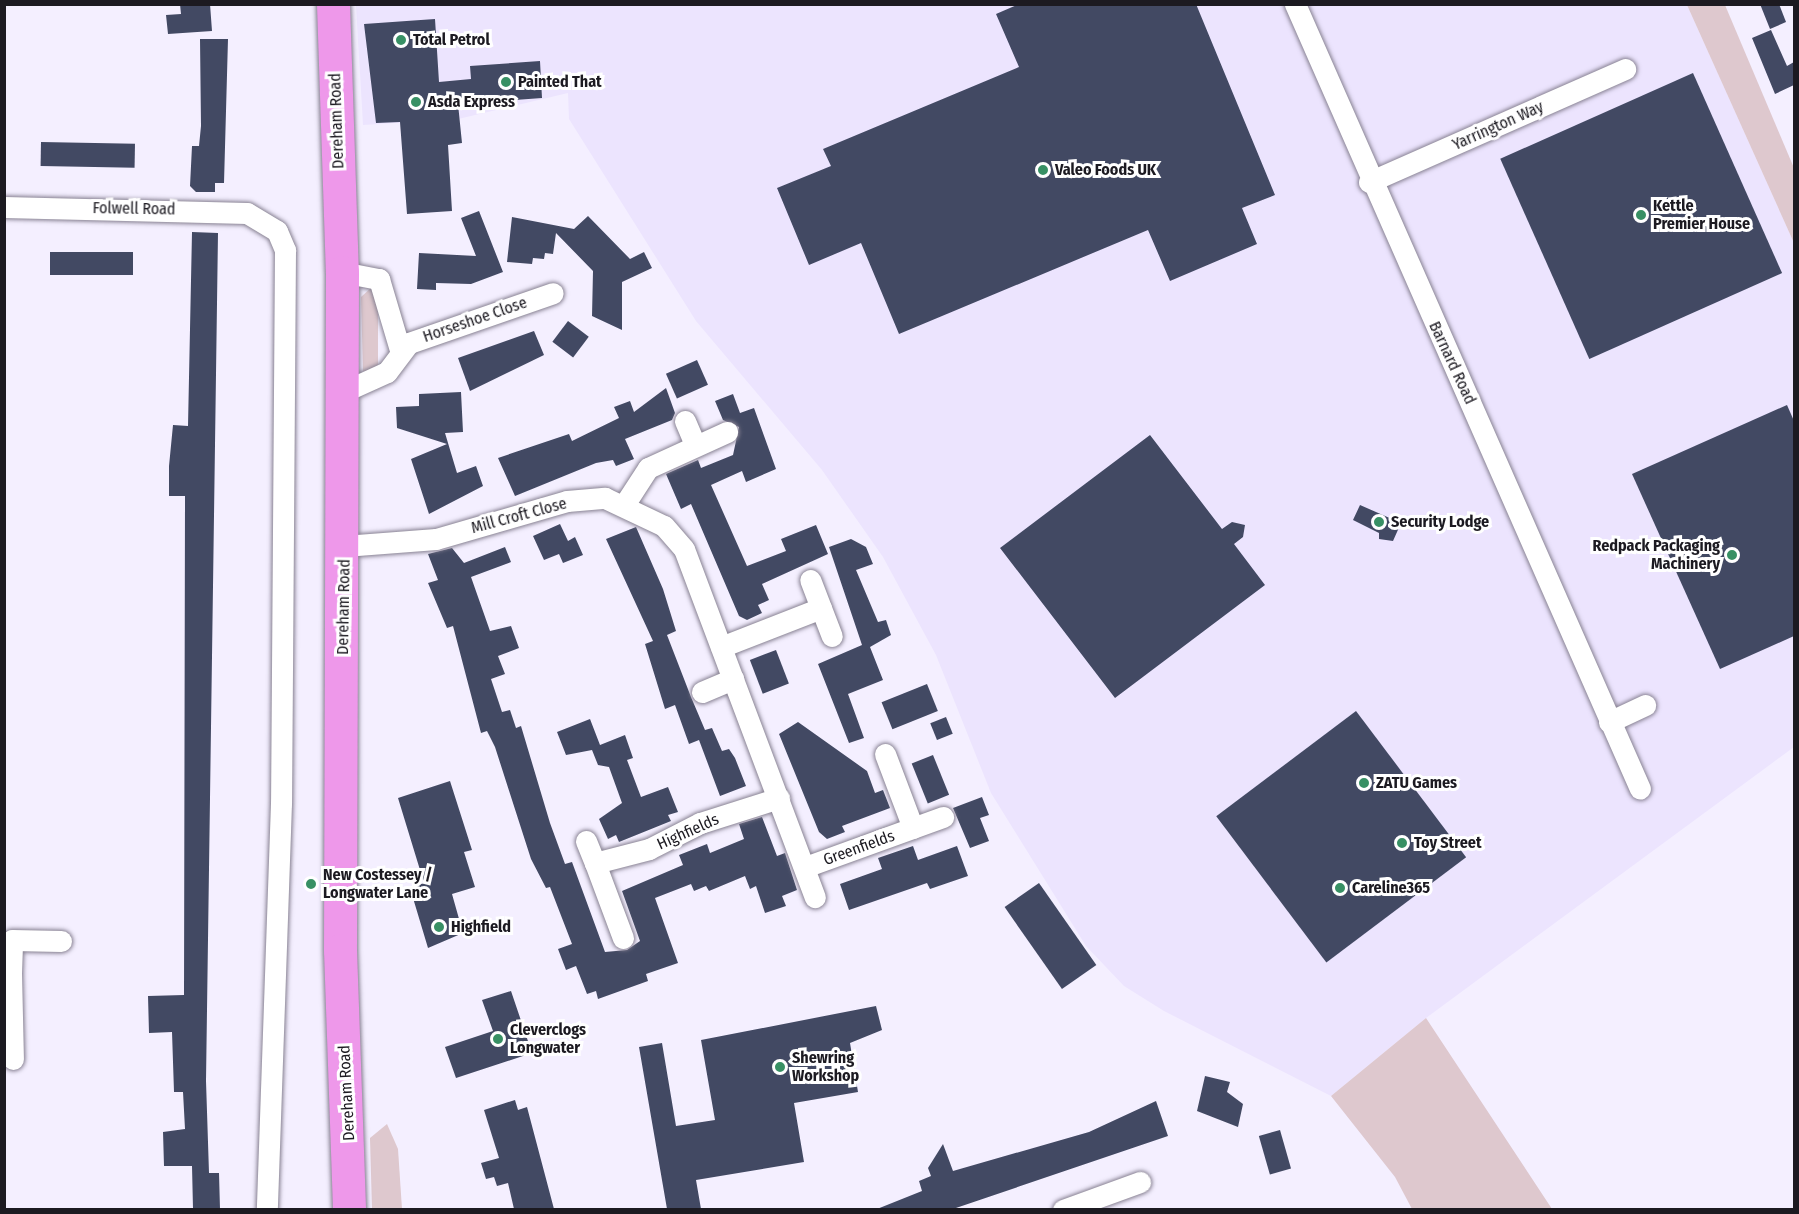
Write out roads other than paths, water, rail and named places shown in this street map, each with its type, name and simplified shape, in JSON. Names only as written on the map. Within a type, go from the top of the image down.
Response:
[{"type":"highway","name":"Dereham Road","points":[[333,4],[342,272],[343,392],[344,546],[340,950],[349,1209]]},
{"type":"street","name":"Barnard Road","points":[[1295,4],[1369,182],[1640,789]]},
{"type":"street","name":"Yarrington Way","points":[[1369,182],[1625,69]]},
{"type":"street","name":"Folwell Road","points":[[4,207],[247,213],[263,218],[285,250],[281,803],[267,1209]]},
{"type":"street","points":[[342,272],[379,279],[400,350]]},
{"type":"street","name":"Horseshoe Close","points":[[343,392],[387,372],[400,350],[431,333],[553,293]]},
{"type":"street","points":[[685,421],[695,445]]},
{"type":"street","points":[[624,506],[648,468],[727,432]]},
{"type":"street","name":"Mill Croft Close","points":[[344,546],[436,539],[567,501],[605,498],[664,526],[684,549],[815,897]]},
{"type":"street","points":[[810,580],[832,636]]},
{"type":"street","points":[[721,647],[821,608]]},
{"type":"street","points":[[702,692],[733,679]]},
{"type":"street","points":[[1609,722],[1645,705]]},
{"type":"street","name":"Greenfields","points":[[885,754],[913,828]]},
{"type":"street","name":"Highfields","points":[[595,863],[650,849],[700,823],[779,798]]},
{"type":"street","name":"Greenfields","points":[[805,867],[943,817]]},
{"type":"street","points":[[586,841],[623,938]]},
{"type":"street","points":[[13,1059],[8,973],[12,940],[61,941]]},
{"type":"street","points":[[1064,1209],[1114,1202],[1140,1182]]},
{"type":"place","name":"Total Petrol","points":[[401,40]]},
{"type":"place","name":"Painted That","points":[[506,82]]},
{"type":"place","name":"Asda Express","points":[[416,102]]},
{"type":"place","name":"Valeo Foods UK","points":[[1043,170]]},
{"type":"place","name":"Kettle Premier House","points":[[1641,215]]},
{"type":"place","name":"Security Lodge","points":[[1379,522]]},
{"type":"place","name":"Redpack Packaging Machinery","points":[[1732,555]]},
{"type":"place","name":"ZATU Games","points":[[1364,783]]},
{"type":"place","name":"Toy Street","points":[[1402,843]]},
{"type":"place","name":"New Costessey / Longwater Lane","points":[[311,884]]},
{"type":"place","name":"Careline365","points":[[1340,888]]},
{"type":"place","name":"Highfield","points":[[439,927]]},
{"type":"place","name":"Cleverclogs Longwater","points":[[498,1039]]},
{"type":"place","name":"Shewring Workshop","points":[[780,1067]]}]
